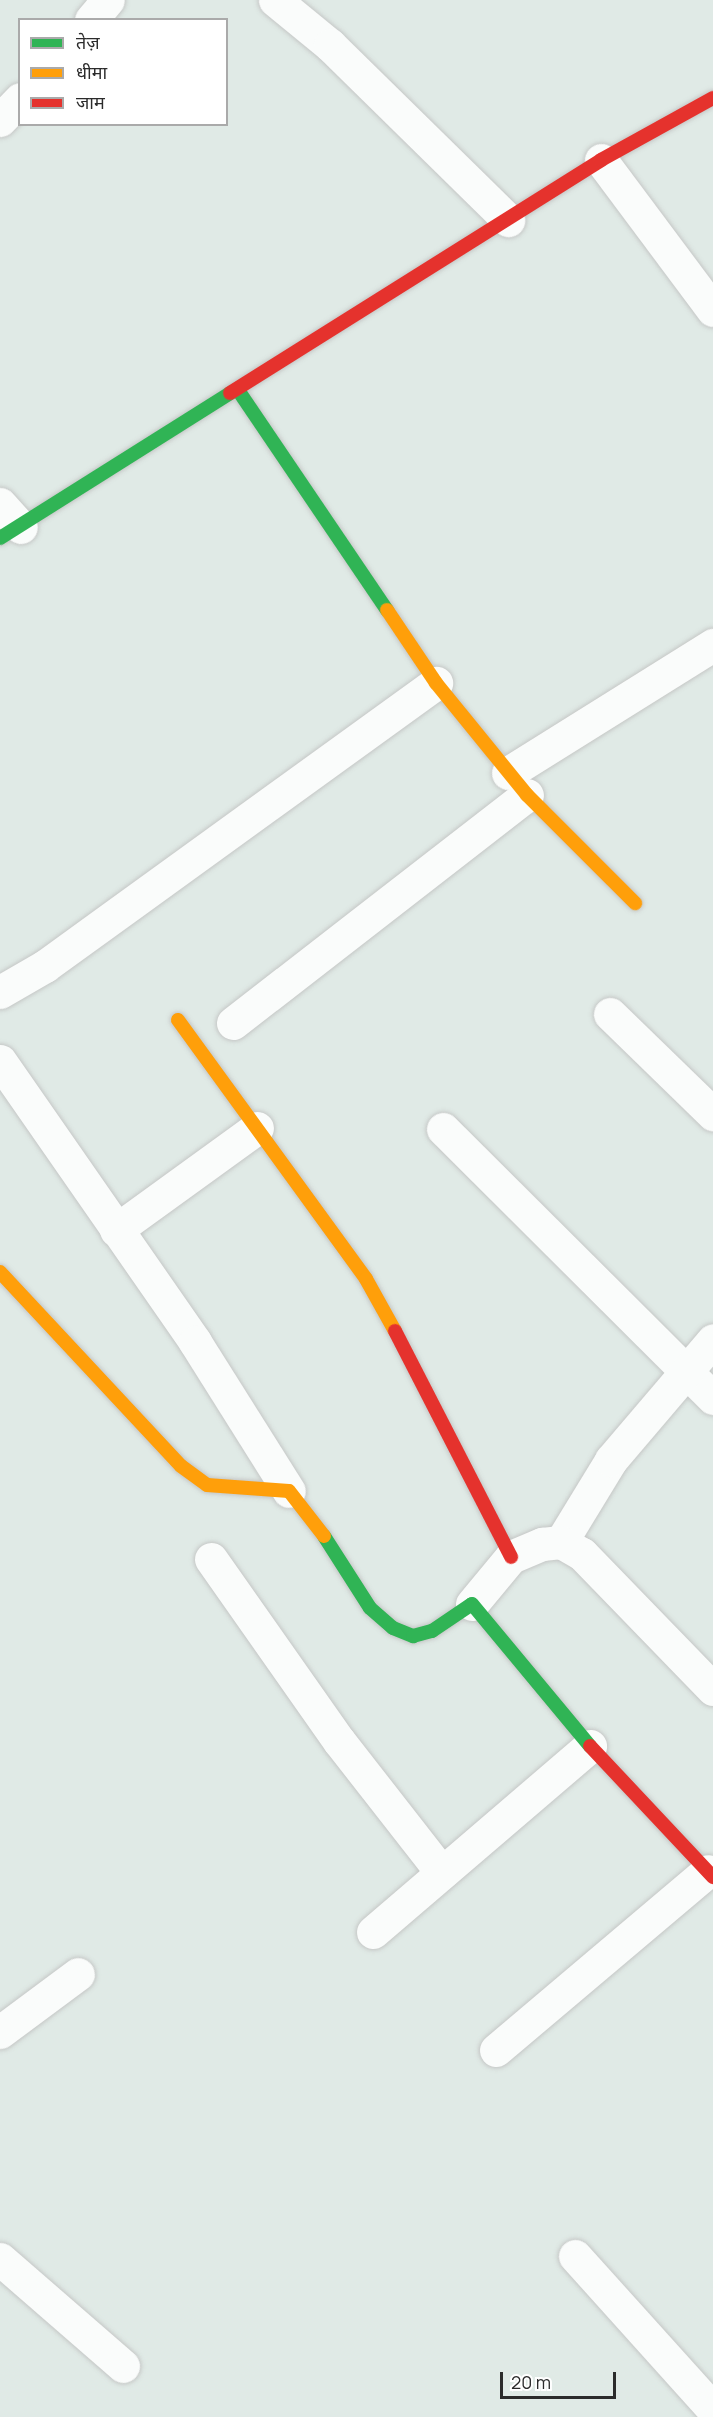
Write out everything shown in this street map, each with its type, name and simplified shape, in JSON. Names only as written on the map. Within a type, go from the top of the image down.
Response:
[{"type":"street","points":[[93,18],[108,0]]},
{"type":"street","points":[[275,0],[330,45],[508,220]]},
{"type":"street","points":[[7,523],[238,390],[601,160],[713,98]]},
{"type":"street","points":[[0,120],[18,101]]},
{"type":"street","points":[[601,160],[713,310]]},
{"type":"street","points":[[238,390],[436,683],[518,784],[635,903]]},
{"type":"street","points":[[233,1023],[518,784],[713,645]]},
{"type":"street","points":[[0,992],[45,966],[436,683]]},
{"type":"street","points":[[610,1014],[713,1114]]},
{"type":"street","points":[[178,1020],[366,1280],[426,1384],[511,1557]]},
{"type":"street","points":[[0,1061],[195,1342],[289,1491],[308,1510],[370,1608],[393,1628],[412,1636],[432,1631],[472,1604],[511,1557],[542,1544],[561,1542],[582,1554],[713,1689]]},
{"type":"street","points":[[116,1230],[257,1128]]},
{"type":"street","points":[[443,1129],[713,1398]]},
{"type":"street","points":[[0,1272],[181,1466],[207,1485],[289,1491]]},
{"type":"street","points":[[561,1542],[610,1460],[713,1340]]},
{"type":"street","points":[[211,1559],[339,1741],[442,1873]]},
{"type":"street","points":[[472,1604],[590,1746],[710,1874],[496,2050]]},
{"type":"street","points":[[373,1932],[590,1746]]},
{"type":"street","points":[[0,2032],[78,1974]]},
{"type":"street","points":[[575,2256],[713,2409]]},
{"type":"street","points":[[0,2259],[123,2366]]},
{"type":"traffic: fast","points":[[238,390],[387,610]]},
{"type":"traffic: fast","points":[[0,538],[230,393]]},
{"type":"traffic: fast","points":[[324,1536],[370,1608],[393,1628],[413,1636],[432,1631],[472,1604],[590,1746]]},
{"type":"traffic: slow","points":[[387,610],[436,683],[527,795],[635,903]]},
{"type":"traffic: slow","points":[[178,1020],[366,1279],[395,1331]]},
{"type":"traffic: slow","points":[[0,1272],[181,1466],[207,1485],[289,1491],[324,1536]]},
{"type":"traffic: jam","points":[[230,393],[601,160],[713,98]]},
{"type":"traffic: jam","points":[[395,1331],[511,1557]]},
{"type":"traffic: jam","points":[[590,1746],[713,1877]]}]
